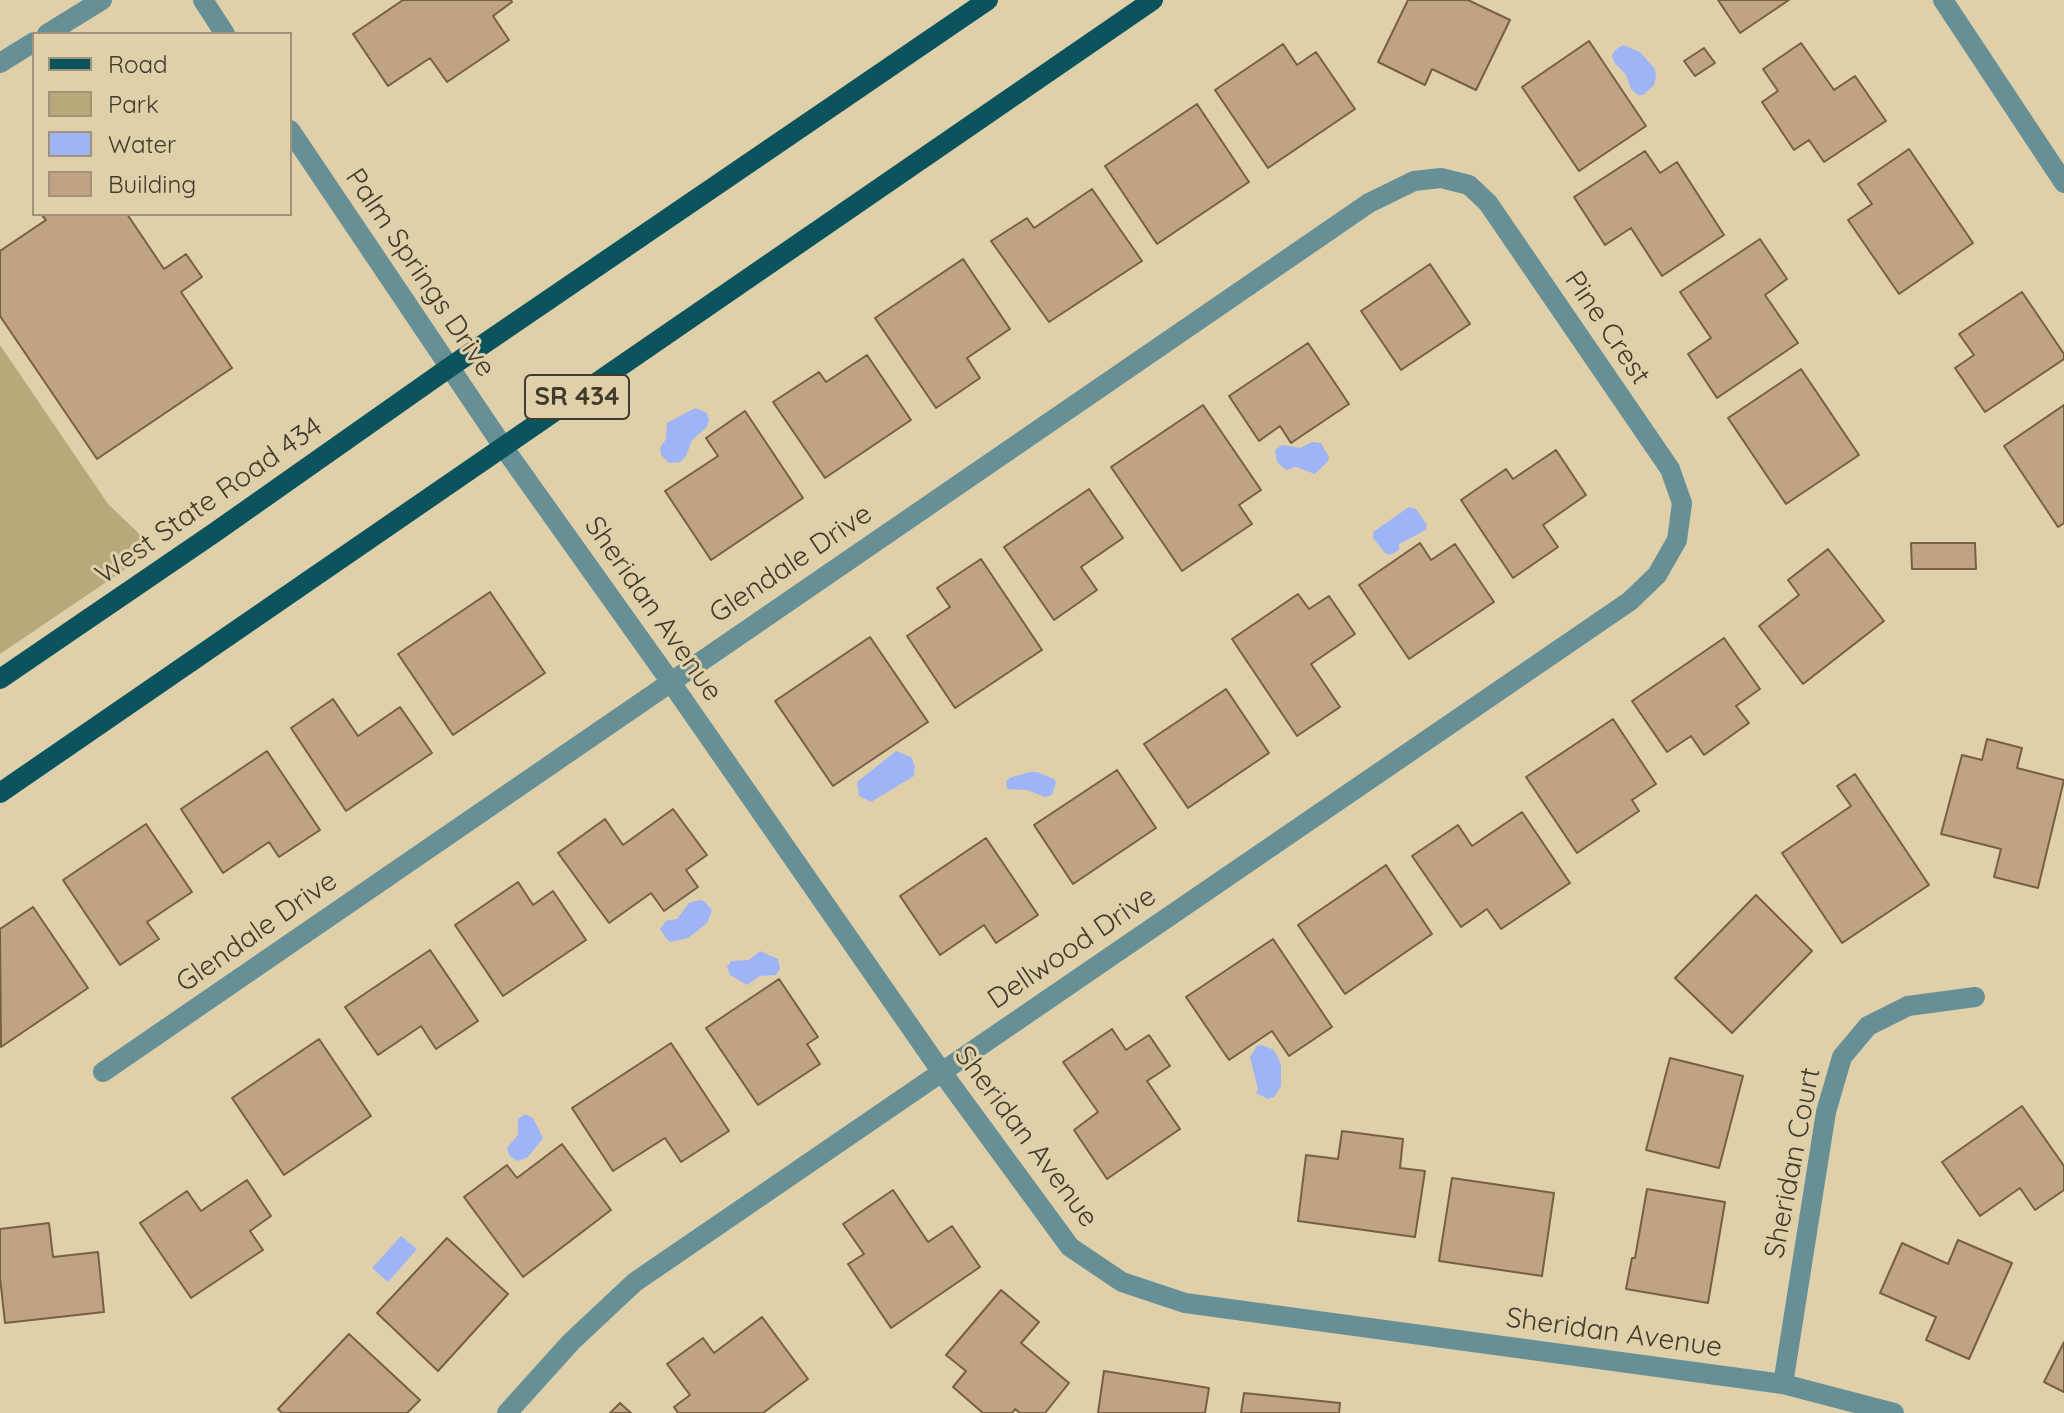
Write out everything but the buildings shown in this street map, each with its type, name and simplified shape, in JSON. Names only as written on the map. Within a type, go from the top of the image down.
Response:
[{"type":"main road","name":"West State Road 434","points":[[0,679],[988,0]]},
{"type":"main road","name":"SR 434","points":[[0,793],[1153,0]]},
{"type":"street","points":[[50,32],[102,0]]},
{"type":"street","points":[[203,0],[224,32]]},
{"type":"street","points":[[1943,0],[2064,183]]},
{"type":"street","points":[[0,63],[32,43]]},
{"type":"street","name":"Palm Springs Drive","points":[[292,133],[504,448]]},
{"type":"street","name":"Pine Crest","points":[[1441,178],[1469,185],[1488,203],[1670,469],[1682,503],[1677,540]]},
{"type":"street","name":"Glendale Drive","points":[[103,1072],[1369,203],[1414,181],[1441,178]]},
{"type":"street","name":"Sheridan Avenue","points":[[504,448],[941,1071],[1070,1247],[1122,1282],[1185,1303],[1783,1384],[1894,1413]]},
{"type":"street","name":"Dellwood Drive","points":[[507,1413],[571,1342],[635,1282],[1630,601],[1657,575],[1677,540]]},
{"type":"street","name":"Sheridan Court","points":[[1783,1384],[1826,1112],[1842,1057],[1868,1026],[1908,1006],[1975,997]]},
{"type":"green space","points":[[0,345],[108,504],[155,549],[0,654]]},
{"type":"water","points":[[1623,45],[1640,52],[1655,69],[1654,85],[1643,95],[1631,89],[1626,75],[1614,62],[1612,56],[1615,50]]},
{"type":"water","points":[[695,408],[707,413],[707,427],[692,440],[680,462],[669,463],[661,455],[660,448],[666,439],[667,423]]},
{"type":"water","points":[[1312,442],[1321,443],[1329,457],[1315,474],[1296,467],[1286,470],[1277,462],[1275,450],[1282,445],[1300,448]]},
{"type":"water","points":[[1409,507],[1416,509],[1427,525],[1426,530],[1399,544],[1399,550],[1390,555],[1385,553],[1373,538],[1373,532]]},
{"type":"water","points":[[896,751],[911,757],[915,766],[914,776],[871,802],[859,796],[857,782]]},
{"type":"water","points":[[1030,772],[1054,779],[1056,783],[1052,795],[1045,797],[1027,790],[1007,789],[1006,781]]},
{"type":"water","points":[[699,900],[712,910],[707,923],[688,938],[670,942],[660,929],[666,921],[677,919],[689,903]]},
{"type":"water","points":[[760,951],[778,959],[780,968],[776,975],[760,976],[747,985],[730,975],[727,967],[731,961],[749,960]]},
{"type":"water","points":[[1257,1046],[1274,1050],[1281,1064],[1281,1086],[1274,1097],[1268,1099],[1256,1093],[1258,1089],[1250,1057]]},
{"type":"water","points":[[525,1114],[533,1118],[543,1138],[528,1157],[517,1161],[509,1155],[507,1148],[518,1135],[518,1119]]},
{"type":"water","points":[[401,1236],[417,1249],[388,1282],[372,1268]]}]
